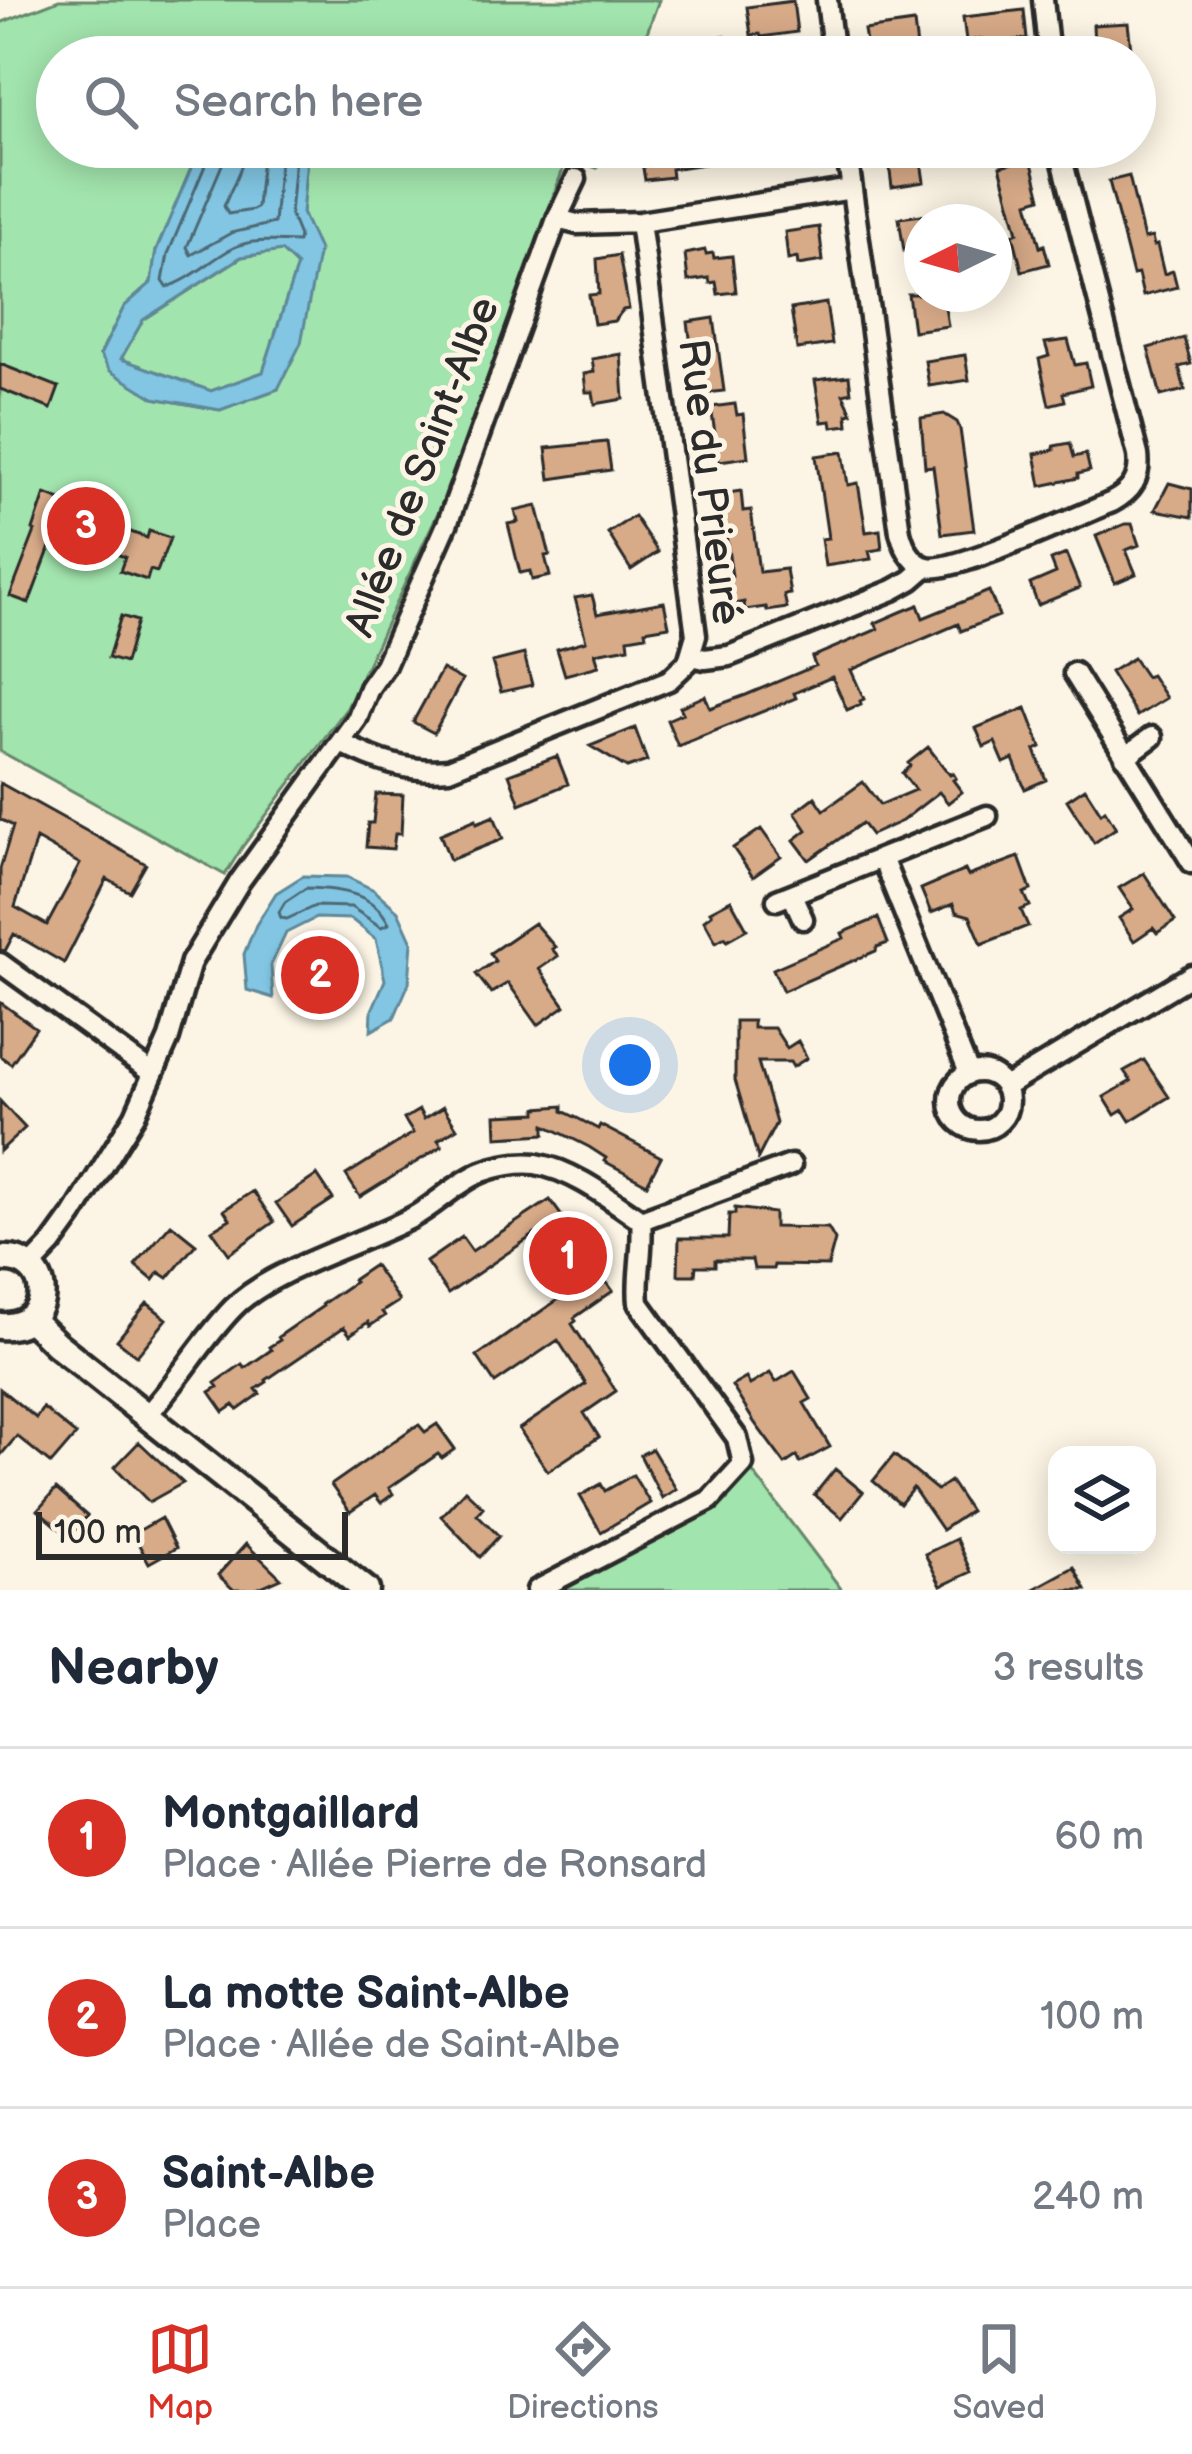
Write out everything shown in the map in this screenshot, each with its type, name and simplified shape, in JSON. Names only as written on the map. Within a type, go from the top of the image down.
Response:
[{"type":"street","points":[[827,0],[831,36]]},
{"type":"street","points":[[1043,0],[1047,36]]},
{"type":"street","points":[[849,168],[900,532],[910,555],[926,567]]},
{"type":"street","points":[[692,656],[729,656],[893,590],[926,567],[957,565],[1070,519],[1123,496],[1136,480],[1138,455],[1064,168]]},
{"type":"street","name":"Allée de Saint-Albe","points":[[31,1267],[52,1244],[135,1115],[169,1038],[191,962],[240,881],[357,719],[369,688],[385,665],[448,522],[557,219],[576,179]]},
{"type":"street","points":[[557,219],[577,224],[640,222],[852,189]]},
{"type":"street","name":"Rue du Prieuré","points":[[341,743],[378,762],[412,769],[449,769],[669,680],[692,656],[696,635],[640,222]]},
{"type":"street","points":[[1074,674],[1192,862]]},
{"type":"street","points":[[1125,757],[1152,737]]},
{"type":"street","points":[[803,919],[784,898],[987,816]]},
{"type":"street","points":[[961,827],[971,846]]},
{"type":"street","points":[[882,858],[969,1073]]},
{"type":"street","points":[[0,964],[153,1074]]},
{"type":"street","points":[[1005,1087],[1192,975]]},
{"type":"street","points":[[986,1072],[1000,1080],[1009,1107],[998,1124],[980,1131],[960,1124],[950,1106],[954,1087],[969,1073],[986,1072]]},
{"type":"street","points":[[146,1415],[232,1309],[253,1292],[417,1215],[483,1172],[533,1164],[561,1172],[641,1220]]},
{"type":"street","points":[[641,1220],[791,1165]]},
{"type":"street","points":[[537,1590],[710,1500],[743,1464],[737,1438],[638,1303],[641,1220]]},
{"type":"street","points":[[0,1259],[12,1258],[31,1267],[42,1287],[38,1310],[30,1319],[0,1326]]},
{"type":"street","points":[[30,1319],[366,1590]]},
{"type":"green space","points":[[59,0],[659,0],[646,36],[36,36],[36,168],[191,168],[156,251],[151,283],[124,307],[100,355],[154,398],[220,410],[278,389],[319,251],[302,213],[306,168],[563,168],[441,506],[347,708],[225,875],[0,751],[0,23]]},
{"type":"green space","points":[[282,251],[297,266],[263,372],[211,391],[121,359],[143,320],[242,257]]},
{"type":"green space","points":[[752,1471],[842,1590],[533,1590]]},
{"type":"water","points":[[191,168],[306,168],[302,213],[319,250],[301,343],[278,389],[220,410],[154,398],[110,371],[100,355],[124,307],[151,283],[156,251]],"holes":[[[281,251],[297,266],[263,372],[211,391],[121,359],[143,320],[241,257]]]},
{"type":"water","points":[[303,876],[347,877],[374,890],[398,911],[412,942],[409,983],[394,1018],[371,1031],[372,1010],[385,980],[376,939],[351,919],[316,918],[286,933],[271,965],[273,998],[247,990],[244,954],[256,925],[276,893]]},
{"type":"building","points":[[793,1],[797,32],[751,35],[747,7]]},
{"type":"building","points":[[1024,10],[1027,36],[965,36],[963,17]]},
{"type":"building","points":[[914,23],[916,36],[865,36],[864,30]]},
{"type":"building","points":[[1128,23],[1130,36],[1094,36],[1093,25]]},
{"type":"building","points":[[643,168],[678,168],[671,169],[672,177],[645,180]]},
{"type":"building","points":[[890,168],[922,168],[924,182],[892,187]]},
{"type":"building","points":[[1001,168],[1033,168],[1041,198],[1028,202],[1049,264],[1022,271],[1013,234],[1018,232]]},
{"type":"building","points":[[1129,176],[1144,239],[1152,237],[1164,274],[1173,271],[1177,287],[1143,296],[1138,274],[1133,275],[1109,181]]},
{"type":"building","points":[[819,227],[823,261],[798,265],[797,258],[788,260],[785,232]]},
{"type":"building","points":[[705,250],[714,258],[732,256],[736,292],[718,294],[716,282],[710,283],[709,278],[688,281],[685,254]]},
{"type":"building","points":[[619,255],[629,309],[614,321],[594,324],[589,295],[599,294],[597,259]]},
{"type":"building","points":[[826,303],[832,344],[797,349],[791,309]]},
{"type":"building","points":[[910,312],[946,312],[948,326],[913,331]]},
{"type":"building","points":[[714,318],[724,391],[706,393],[704,383],[696,385],[688,322]]},
{"type":"building","points":[[1184,338],[1191,364],[1179,367],[1185,390],[1161,396],[1148,348]]},
{"type":"building","points":[[1068,340],[1075,365],[1086,363],[1091,386],[1063,393],[1065,401],[1049,405],[1039,359],[1049,356],[1045,343]]},
{"type":"building","points":[[621,354],[624,399],[595,404],[593,392],[586,392],[584,374],[594,372],[592,359]]},
{"type":"building","points":[[965,355],[969,380],[929,386],[925,361]]},
{"type":"building","points":[[0,364],[59,387],[51,409],[0,389]]},
{"type":"building","points":[[849,376],[851,392],[843,394],[852,413],[847,414],[848,425],[832,427],[831,421],[822,422],[815,380]]},
{"type":"building","points":[[735,404],[737,415],[743,414],[748,457],[719,461],[711,407]]},
{"type":"building","points":[[944,414],[960,429],[974,530],[942,534],[933,466],[925,467],[921,418]]},
{"type":"building","points":[[607,442],[611,470],[550,479],[546,448]]},
{"type":"building","points":[[1070,443],[1074,457],[1086,454],[1090,471],[1041,486],[1035,454]]},
{"type":"building","points":[[843,452],[848,485],[858,483],[866,532],[880,530],[882,549],[869,551],[871,559],[825,566],[821,539],[828,538],[816,456]]},
{"type":"building","points":[[1169,483],[1192,489],[1192,517],[1155,510]]},
{"type":"building","points":[[741,491],[743,511],[751,510],[759,572],[786,569],[787,608],[745,610],[744,602],[729,605],[725,577],[732,576],[714,495]]},
{"type":"building","points":[[45,494],[66,502],[65,508],[147,538],[149,531],[170,538],[157,572],[150,570],[147,580],[120,571],[125,557],[67,537],[62,551],[50,547],[29,603],[10,596]]},
{"type":"building","points":[[537,506],[550,555],[545,556],[550,576],[532,580],[530,571],[520,573],[508,524],[518,522],[515,511]]},
{"type":"building","points":[[634,516],[658,552],[631,570],[608,533]]},
{"type":"building","points":[[1132,524],[1139,545],[1126,550],[1136,574],[1115,583],[1096,536]]},
{"type":"building","points":[[1066,554],[1080,588],[1038,605],[1030,584],[1056,573],[1051,560]]},
{"type":"building","points":[[989,591],[999,616],[961,631],[958,624],[851,670],[864,699],[861,704],[847,710],[832,677],[794,693],[796,698],[678,746],[667,720],[683,713],[680,707],[705,696],[710,708],[746,695],[815,666],[812,657],[878,629],[875,623],[903,611],[918,605],[923,618]]},
{"type":"building","points":[[592,595],[597,614],[664,602],[669,626],[628,638],[629,647],[595,653],[599,666],[565,675],[557,649],[586,641],[575,598]]},
{"type":"building","points":[[121,616],[137,621],[125,663],[108,658]]},
{"type":"building","points":[[524,654],[532,685],[501,692],[492,662]]},
{"type":"building","points":[[1133,658],[1166,698],[1137,716],[1110,672]]},
{"type":"building","points":[[442,669],[462,680],[434,733],[413,722]]},
{"type":"building","points":[[1026,708],[1041,747],[1035,750],[1046,780],[1025,789],[1013,759],[1004,763],[995,742],[984,747],[976,728]]},
{"type":"building","points":[[635,728],[647,761],[627,768],[590,746]]},
{"type":"building","points":[[928,747],[953,773],[962,792],[948,803],[939,792],[902,821],[871,835],[862,823],[809,860],[794,840],[807,830],[795,812],[815,797],[824,810],[863,782],[880,805],[915,790],[902,773]]},
{"type":"building","points":[[557,756],[568,784],[520,804],[509,774]]},
{"type":"building","points":[[0,783],[146,864],[130,892],[107,879],[64,963],[14,934],[5,951],[0,950],[0,869],[13,826],[0,819]],"holes":[[[36,839],[80,864],[47,925],[15,907]]]},
{"type":"building","points":[[1085,788],[1116,828],[1094,843],[1067,800]]},
{"type":"building","points":[[376,794],[403,795],[401,834],[395,834],[393,849],[366,847]]},
{"type":"building","points":[[494,816],[503,839],[450,860],[440,834]]},
{"type":"building","points":[[761,829],[781,857],[753,877],[733,848]]},
{"type":"building","points":[[1019,857],[1031,890],[1024,893],[1030,906],[1021,910],[1028,926],[982,944],[970,916],[956,912],[953,904],[931,913],[921,889],[965,870],[968,876]]},
{"type":"building","points":[[1144,873],[1175,921],[1134,941],[1119,918],[1133,909],[1119,888]]},
{"type":"building","points":[[731,900],[747,929],[716,942],[704,920],[710,911]]},
{"type":"building","points":[[878,918],[888,943],[783,991],[773,969]]},
{"type":"building","points":[[534,923],[558,956],[539,969],[565,1006],[538,1025],[508,983],[491,993],[476,974],[495,961],[490,953]]},
{"type":"building","points":[[0,1002],[36,1028],[11,1064],[0,1056]]},
{"type":"building","points":[[735,1021],[753,1021],[753,1028],[774,1028],[787,1048],[798,1041],[807,1058],[793,1067],[790,1062],[758,1062],[776,1123],[758,1158],[735,1080]]},
{"type":"building","points":[[1144,1060],[1169,1097],[1130,1121],[1123,1110],[1115,1115],[1104,1097],[1131,1081],[1124,1071]]},
{"type":"building","points":[[0,1101],[25,1128],[0,1151]]},
{"type":"building","points":[[563,1106],[563,1111],[661,1157],[647,1184],[545,1125],[545,1134],[497,1137],[496,1115]]},
{"type":"building","points":[[443,1107],[457,1128],[438,1140],[442,1146],[360,1197],[346,1175],[413,1133],[404,1119],[419,1110],[424,1119]]},
{"type":"building","points":[[317,1175],[333,1199],[292,1226],[276,1203]]},
{"type":"building","points":[[253,1191],[274,1222],[229,1254],[212,1230],[230,1219],[224,1210]]},
{"type":"building","points":[[550,1200],[564,1219],[558,1223],[593,1274],[598,1271],[613,1291],[572,1324],[616,1391],[584,1413],[599,1437],[548,1471],[519,1429],[586,1384],[558,1340],[495,1383],[477,1356],[573,1289],[535,1234],[448,1294],[426,1262],[462,1237],[472,1251]]},
{"type":"building","points":[[735,1208],[774,1213],[774,1227],[828,1228],[835,1240],[828,1266],[754,1269],[752,1260],[715,1260],[715,1266],[696,1266],[695,1275],[678,1275],[679,1238],[728,1238],[729,1214],[735,1214]]},
{"type":"building","points":[[171,1224],[196,1244],[168,1278],[159,1272],[153,1280],[135,1265]]},
{"type":"building","points":[[374,1265],[399,1301],[382,1312],[385,1316],[350,1335],[344,1327],[266,1380],[256,1389],[260,1394],[238,1410],[234,1405],[224,1412],[210,1392],[218,1387],[215,1383],[271,1350],[278,1337]]},
{"type":"building","points":[[147,1303],[167,1319],[137,1356],[117,1340]]},
{"type":"building","points":[[794,1371],[811,1399],[804,1403],[830,1447],[800,1463],[797,1456],[785,1464],[732,1386],[746,1378],[750,1385],[770,1373],[776,1382]]},
{"type":"building","points":[[0,1389],[36,1418],[43,1408],[76,1435],[51,1464],[17,1436],[0,1456]]},
{"type":"building","points":[[437,1424],[455,1449],[442,1458],[438,1454],[389,1488],[393,1494],[381,1503],[375,1495],[350,1512],[331,1485],[414,1427],[419,1425],[425,1432]]},
{"type":"building","points":[[139,1442],[183,1483],[149,1502],[115,1467]]},
{"type":"building","points":[[652,1449],[676,1489],[662,1498],[640,1455]]},
{"type":"building","points":[[894,1455],[937,1490],[950,1481],[970,1511],[942,1530],[913,1488],[900,1504],[873,1481]]},
{"type":"building","points":[[835,1469],[863,1492],[842,1518],[814,1495]]},
{"type":"building","points":[[633,1475],[650,1503],[601,1532],[580,1496],[601,1484],[605,1491]]},
{"type":"building","points":[[56,1489],[87,1516],[69,1537],[38,1510]]},
{"type":"building","points":[[465,1490],[483,1507],[477,1514],[499,1536],[480,1557],[441,1516]]},
{"type":"building","points":[[161,1518],[176,1548],[149,1563],[133,1534]]},
{"type":"building","points":[[956,1539],[971,1572],[941,1586],[925,1554]]},
{"type":"building","points":[[246,1544],[281,1578],[254,1590],[234,1590],[218,1575]]},
{"type":"building","points":[[1074,1567],[1086,1590],[1032,1590]]},
{"type":"place","name":"Saint-Albe","points":[[86,526]]},
{"type":"place","name":"La motte Saint-Albe","points":[[320,975]]},
{"type":"place","name":"Montgaillard","points":[[568,1256]]}]
